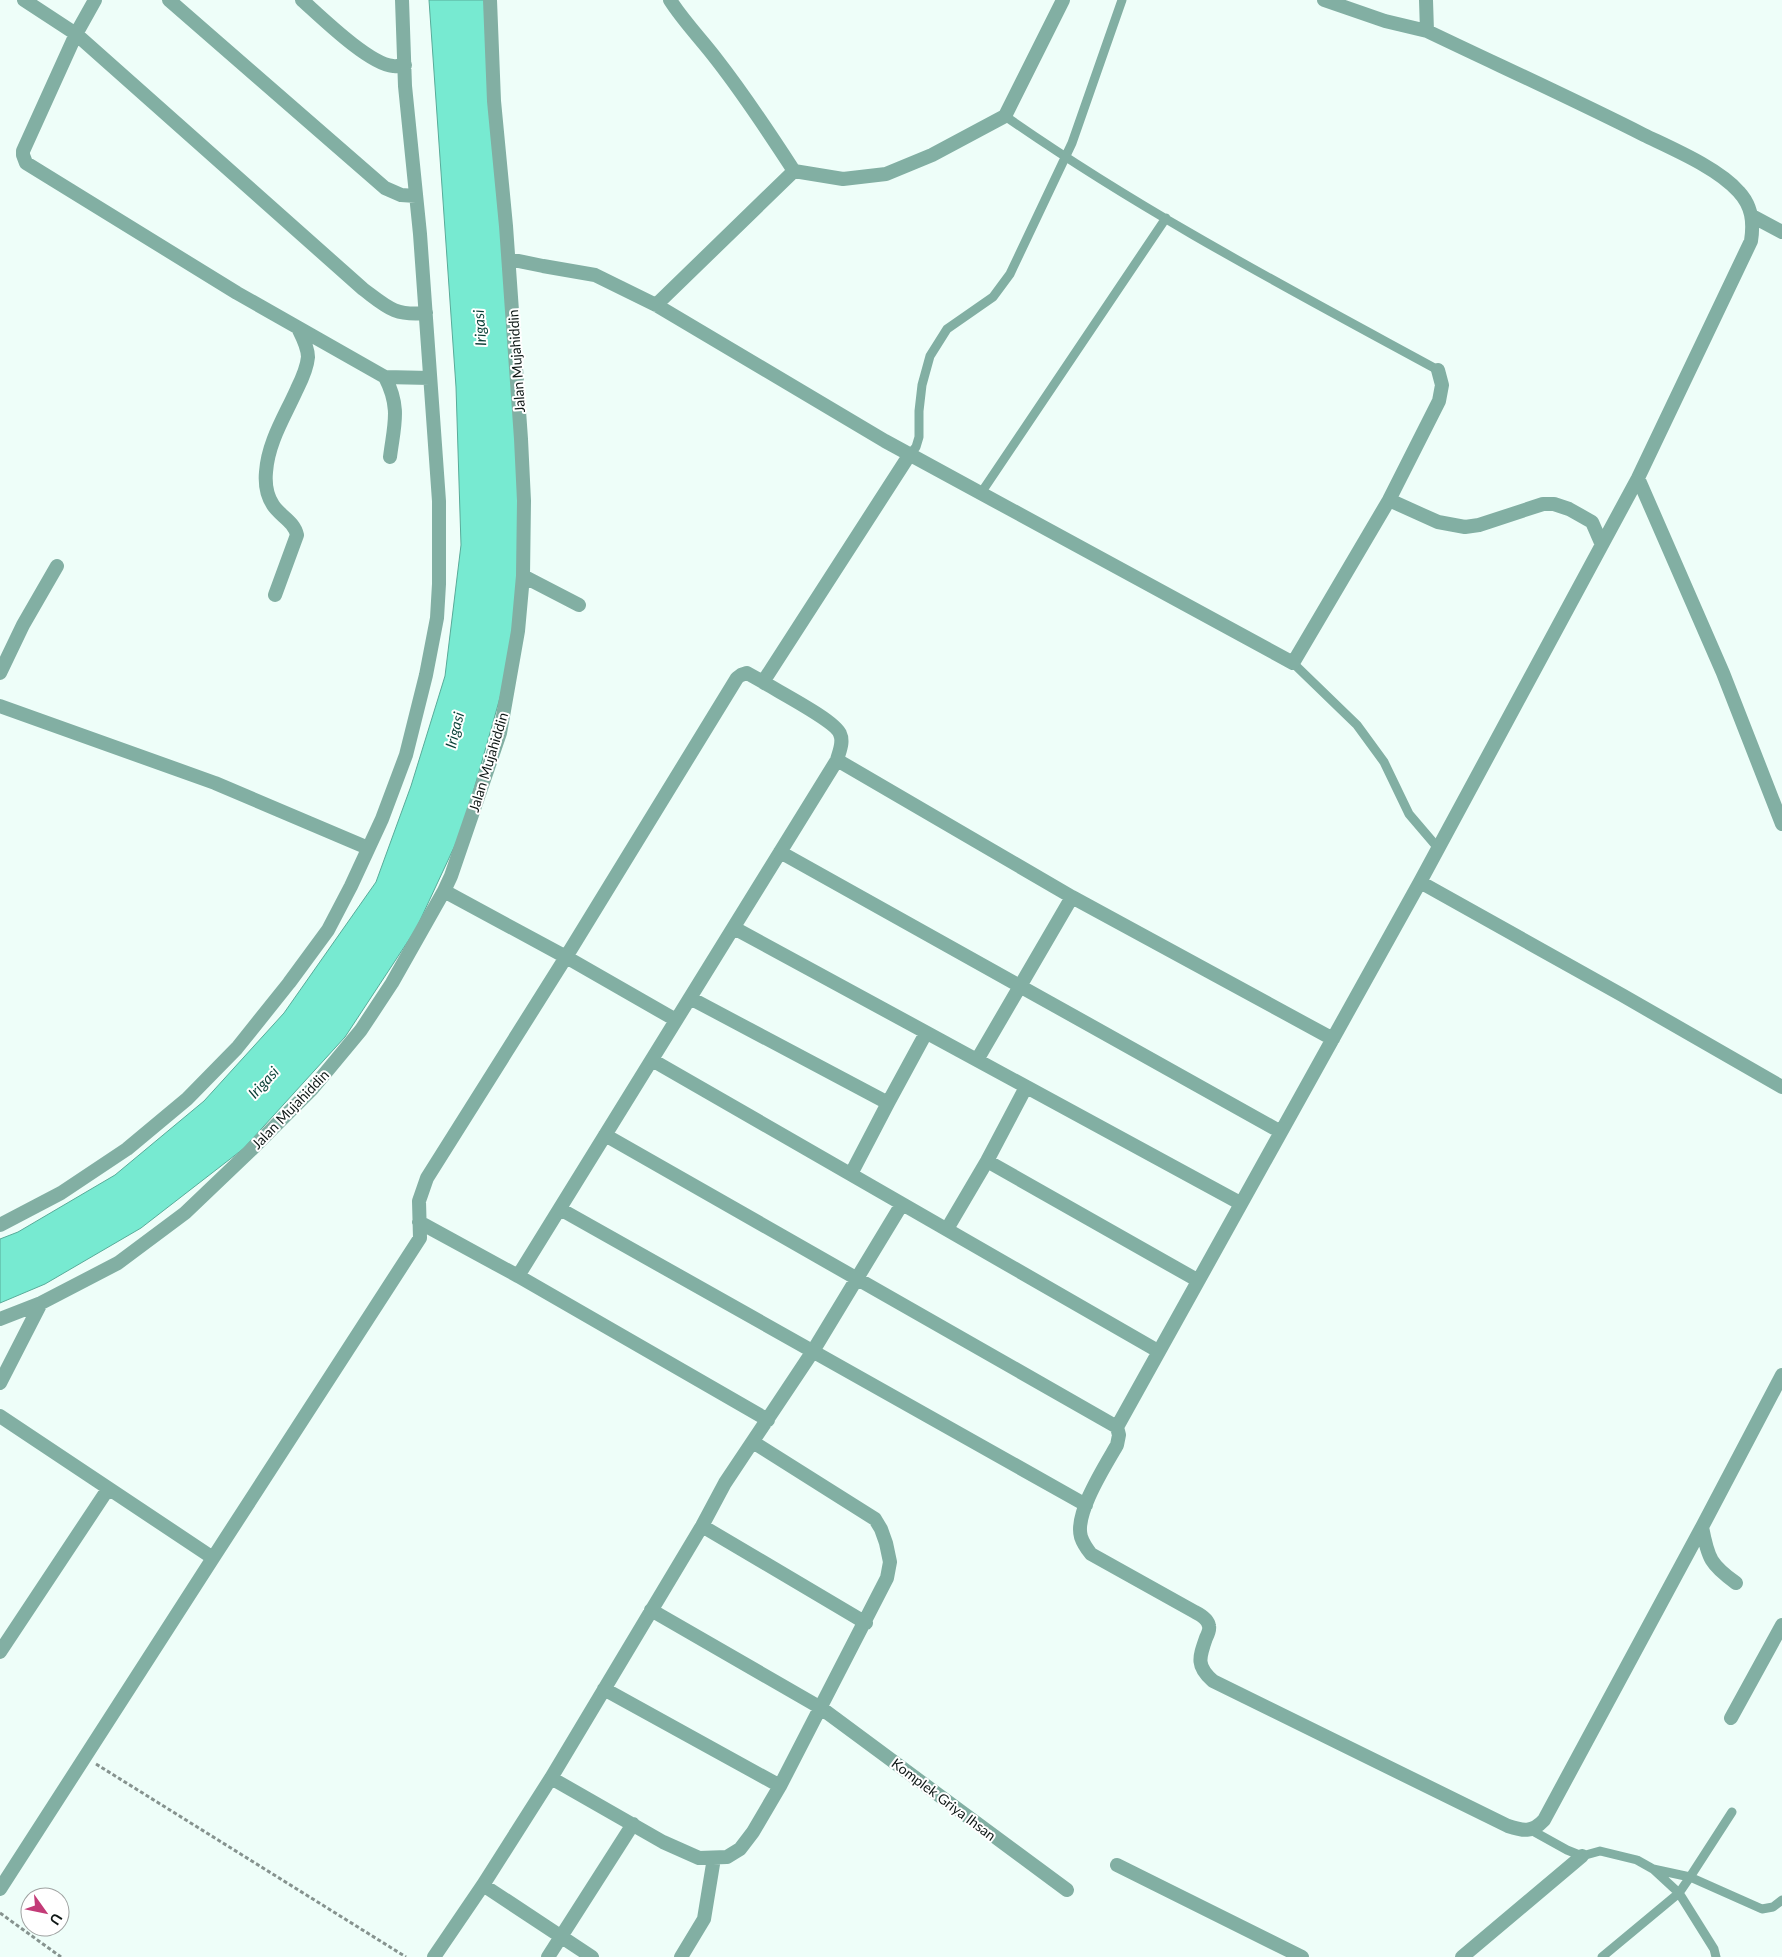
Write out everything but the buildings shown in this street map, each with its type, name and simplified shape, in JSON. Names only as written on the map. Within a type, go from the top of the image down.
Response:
[{"type":"street","points":[[24,0],[76,34],[363,289],[396,312],[410,315],[426,313]]},
{"type":"street","points":[[95,0],[76,34],[23,151],[26,163],[237,293],[385,377],[430,378]]},
{"type":"street","points":[[169,0],[385,188],[401,195],[416,196]]},
{"type":"street","points":[[302,0],[359,49],[382,63],[392,66],[405,65]]},
{"type":"street","points":[[0,1225],[61,1193],[127,1149],[187,1099],[237,1048],[328,930],[352,886],[382,819],[406,755],[426,675],[437,618],[439,501],[426,313],[405,65],[402,0]]},
{"type":"street","name":"Jalan Mujahiddin","points":[[0,1319],[41,1303],[118,1263],[185,1212],[252,1150],[312,1089],[361,1030],[392,983],[444,892],[500,732],[518,630],[523,576],[524,501],[521,439],[494,102],[490,0]]},
{"type":"street","points":[[670,0],[682,20],[716,59],[764,124],[794,172],[842,179],[886,174],[932,155],[1005,116],[1063,0]]},
{"type":"street","points":[[1116,1427],[1420,882],[1638,478],[1751,241],[1753,228],[1752,216],[1747,202],[1728,181],[1686,156],[1428,31],[1385,21],[1324,0]]},
{"type":"street","points":[[1426,0],[1428,31]]},
{"type":"street","points":[[656,305],[794,172]]},
{"type":"street","points":[[1752,216],[1782,232]]},
{"type":"street","points":[[508,258],[595,275],[656,305],[910,454],[1293,663],[1389,500],[1439,401],[1442,385],[1438,370]]},
{"type":"street","points":[[275,595],[296,535],[291,524],[269,498],[266,474],[274,437],[303,376],[307,363],[308,355],[298,328]]},
{"type":"street","points":[[385,377],[395,400],[396,413],[390,457]]},
{"type":"street","points":[[763,682],[910,454]]},
{"type":"street","points":[[1638,478],[1723,673],[1779,809],[1782,824]]},
{"type":"street","points":[[1389,500],[1438,522],[1465,527],[1479,525],[1543,504],[1554,504],[1592,522],[1602,545]]},
{"type":"street","points":[[0,673],[23,625],[57,566]]},
{"type":"street","points":[[523,576],[579,605]]},
{"type":"street","points":[[0,1889],[420,1238],[420,1201],[427,1178],[566,957],[737,678],[747,673],[823,718],[838,730],[841,735],[841,747],[837,760],[518,1276]]},
{"type":"street","points":[[0,706],[216,783],[368,848]]},
{"type":"street","points":[[837,760],[1072,897],[1332,1039]]},
{"type":"street","points":[[780,852],[1281,1132]]},
{"type":"street","points":[[1420,882],[1782,1087]]},
{"type":"street","points":[[444,892],[566,957],[676,1020]]},
{"type":"street","points":[[977,1060],[1072,897]]},
{"type":"street","points":[[734,928],[1240,1202]]},
{"type":"street","points":[[690,998],[888,1103]]},
{"type":"street","points":[[852,1174],[926,1033]]},
{"type":"street","points":[[652,1060],[1158,1351]]},
{"type":"street","points":[[946,1229],[988,1161],[1026,1086]]},
{"type":"street","points":[[605,1135],[1116,1427],[1119,1435],[1116,1445],[1082,1514],[1081,1537],[1090,1554],[1196,1612],[1207,1621],[1209,1629],[1200,1656],[1204,1674],[1213,1681],[1508,1826],[1524,1831],[1531,1830],[1544,1820],[1782,1375]]},
{"type":"street","points":[[988,1161],[1197,1280]]},
{"type":"street","points":[[434,1957],[483,1885],[551,1778],[702,1526],[725,1483],[813,1351],[902,1204]]},
{"type":"street","points":[[560,1209],[1086,1505]]},
{"type":"street","points":[[419,1222],[518,1276],[768,1420]]},
{"type":"street","points":[[0,1383],[41,1303]]},
{"type":"street","points":[[0,1416],[213,1558]]},
{"type":"street","points":[[551,1778],[663,1842],[699,1858],[727,1857],[740,1849],[753,1832],[780,1786],[866,1623],[887,1578],[890,1562],[886,1543],[875,1519],[753,1442]]},
{"type":"street","points":[[0,1652],[108,1489]]},
{"type":"street","points":[[702,1526],[866,1623]]},
{"type":"street","points":[[1702,1527],[1706,1546],[1712,1561],[1717,1569],[1736,1583]]},
{"type":"street","name":"Komplek Griya Ihsan","points":[[651,1610],[821,1708],[1067,1890]]},
{"type":"street","points":[[1731,1718],[1782,1625]]},
{"type":"street","points":[[604,1689],[780,1786]]},
{"type":"street","points":[[548,1957],[633,1824]]},
{"type":"street","points":[[1462,1957],[1582,1856]]},
{"type":"street","points":[[681,1957],[704,1919],[714,1858]]},
{"type":"street","points":[[1117,1865],[1302,1957]]},
{"type":"street","points":[[483,1885],[592,1957]]},
{"type":"lane","points":[[910,454],[916,447],[920,437],[922,385],[930,356],[947,329],[992,297],[1010,274],[1072,143],[1122,0]]},
{"type":"lane","points":[[1005,116],[1065,158],[1271,280],[1438,370]]},
{"type":"lane","points":[[981,493],[1166,218]]},
{"type":"lane","points":[[1293,663],[1357,725],[1384,762],[1409,814],[1438,848]]},
{"type":"lane","points":[[1602,1957],[1679,1893],[1732,1812]]},
{"type":"lane","points":[[1531,1830],[1582,1856],[1600,1851],[1636,1860],[1653,1869],[1679,1893],[1714,1949],[1716,1957]]},
{"type":"lane","points":[[1653,1869],[1690,1876],[1762,1909],[1773,1907],[1782,1900]]},
{"type":"path","points":[[85,1757],[406,1957]]},
{"type":"path","points":[[0,1913],[61,1957]]},
{"type":"water","name":"Irigasi","points":[[429,0],[485,0],[518,442],[520,566],[507,673],[463,828],[416,929],[345,1037],[243,1149],[141,1228],[45,1284],[0,1303],[0,1239],[18,1232],[115,1175],[204,1101],[284,1013],[376,882],[411,786],[445,676],[461,545],[456,387]]}]
